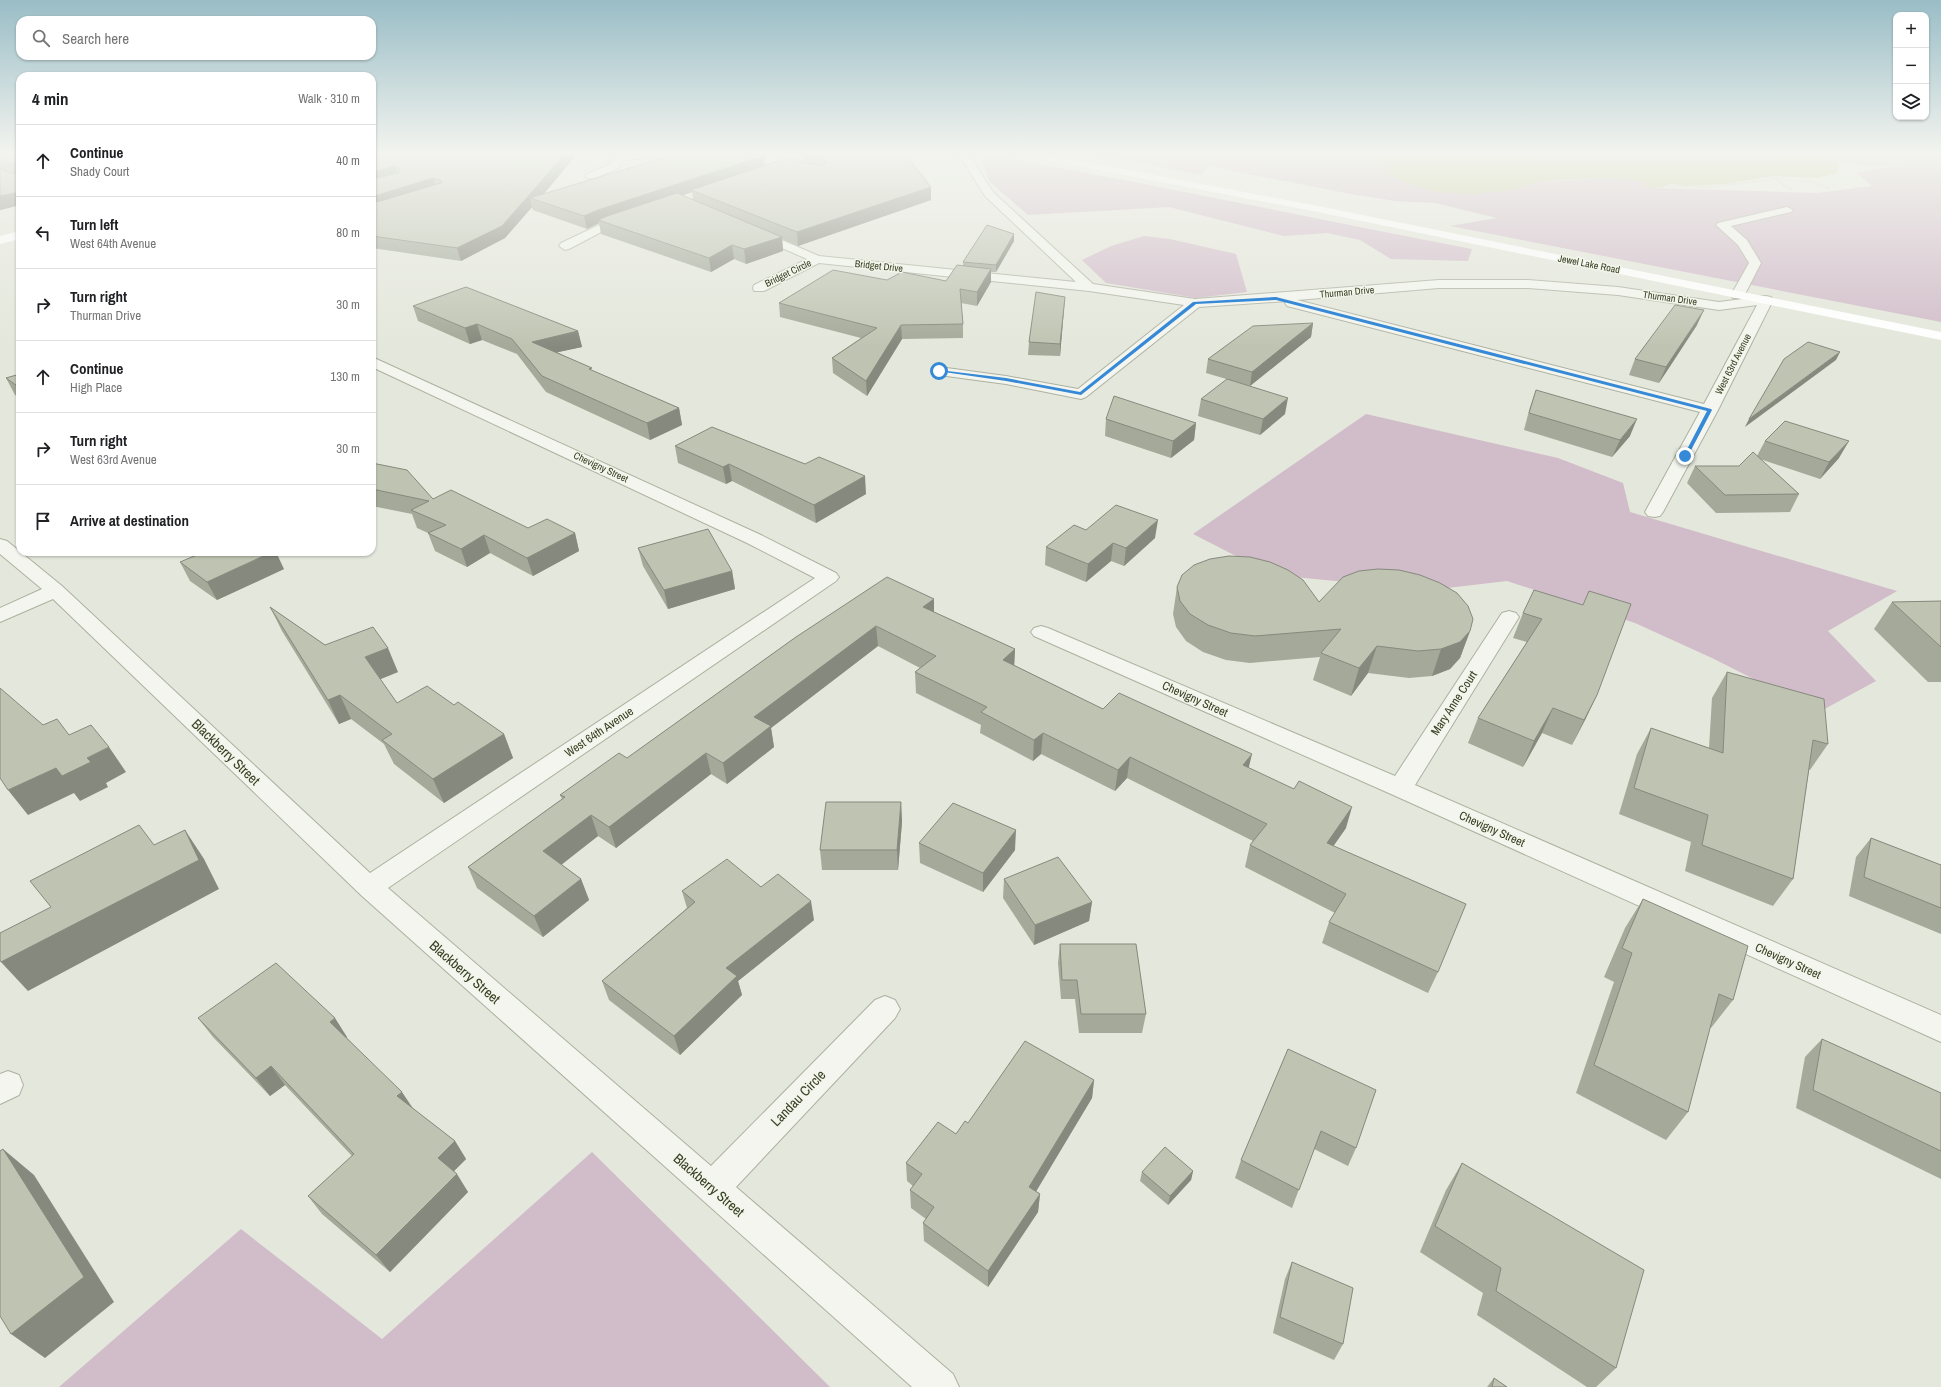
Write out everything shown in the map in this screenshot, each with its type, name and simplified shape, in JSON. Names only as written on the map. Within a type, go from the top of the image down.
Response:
[{"type":"main road","name":"Jewel Lake Road","points":[[1361,218],[1941,336]]},
{"type":"main road","points":[[0,240],[16,236]]},
{"type":"street","points":[[565,246],[605,226],[630,218]]},
{"type":"street","points":[[1014,218],[1089,287]]},
{"type":"street","points":[[1738,295],[1755,263],[1742,243],[1722,225],[1754,218]]},
{"type":"street","name":"Bridget Drive","points":[[746,229],[817,259],[1089,287]]},
{"type":"street","name":"Bridget Circle","points":[[759,288],[817,259]]},
{"type":"street","name":"Thurman Drive","points":[[1089,287],[1195,303],[1276,298],[1439,284],[1528,284],[1618,291],[1719,306],[1766,300]]},
{"type":"street","points":[[1276,298],[1710,410]]},
{"type":"street","name":"West 63rd Avenue","points":[[1654,512],[1710,410],[1766,300]]},
{"type":"street","points":[[939,371],[1006,380],[1081,394],[1195,303]]},
{"type":"street","name":"Chevigny Street","points":[[376,363],[754,539],[829,577]]},
{"type":"street","name":"Blackberry Street","points":[[0,545],[56,590],[369,887],[940,1387]]},
{"type":"street","name":"West 64th Avenue","points":[[369,887],[829,577]]},
{"type":"street","points":[[0,616],[56,590]]},
{"type":"street","name":"Mary Anne Court","points":[[1400,788],[1509,617]]},
{"type":"street","name":"Chevigny Street","points":[[1041,632],[1400,788],[1941,1029]]},
{"type":"street","name":"Landau Circle","points":[[712,1188],[885,1009]]},
{"type":"shaded area","points":[[1212,218],[1315,218],[1472,249],[1468,261],[1391,259],[1360,240],[1327,233],[1284,236]]},
{"type":"shaded area","points":[[1497,218],[1941,218],[1941,322],[1450,226]]},
{"type":"shaded area","points":[[1144,236],[1170,239],[1236,254],[1247,292],[1196,298],[1106,283],[1082,260],[1111,246]]},
{"type":"shaded area","points":[[1366,414],[1558,458],[1623,483],[1630,512],[1897,591],[1828,631],[1876,681],[1819,712],[1712,658],[1635,623],[1507,581],[1430,590],[1273,575],[1193,534]]},
{"type":"shaded area","points":[[592,1152],[830,1387],[59,1387],[241,1229],[382,1339]]},
{"type":"building","points":[[376,218],[509,218],[502,226],[457,248],[376,237]]},
{"type":"building","points":[[603,218],[736,218],[782,237],[744,249],[732,245],[709,258],[598,220]]},
{"type":"building","points":[[761,218],[840,218],[797,232]]},
{"type":"building","points":[[987,225],[1014,234],[996,265],[963,262]]},
{"type":"building","points":[[957,265],[991,269],[977,292],[960,289],[963,324],[901,325],[866,381],[832,358],[877,328],[779,303],[833,270],[887,280],[902,272],[946,281]]},
{"type":"building","points":[[466,287],[578,331],[532,342],[592,368],[589,369],[679,408],[647,423],[542,376],[512,339],[477,324],[465,328],[413,306]]},
{"type":"building","points":[[1036,292],[1065,297],[1060,344],[1029,342]]},
{"type":"building","points":[[1675,305],[1704,310],[1666,367],[1635,359]]},
{"type":"building","points":[[1313,323],[1252,372],[1208,359],[1253,326]]},
{"type":"building","points":[[1808,342],[1840,352],[1749,419],[1784,359]]},
{"type":"building","points":[[16,375],[16,385],[6,378]]},
{"type":"building","points":[[1227,379],[1288,398],[1263,419],[1201,399]]},
{"type":"building","points":[[1536,390],[1637,419],[1620,440],[1529,413]]},
{"type":"building","points":[[1114,396],[1196,423],[1173,441],[1106,419]]},
{"type":"building","points":[[1785,421],[1849,441],[1829,462],[1765,441]]},
{"type":"building","points":[[712,427],[805,464],[819,457],[865,476],[814,505],[729,464],[723,467],[675,446]]},
{"type":"building","points":[[1753,452],[1799,494],[1725,495],[1695,466],[1739,466]]},
{"type":"building","points":[[376,464],[407,470],[433,499],[451,490],[528,528],[547,519],[575,533],[527,558],[484,535],[461,549],[428,533],[446,525],[411,510],[429,501],[376,490]]},
{"type":"building","points":[[1116,505],[1158,520],[1126,548],[1113,543],[1088,564],[1046,547],[1074,525],[1086,530]]},
{"type":"building","points":[[708,529],[732,571],[664,590],[638,548]]},
{"type":"building","points":[[194,556],[263,556],[207,582],[180,562]]},
{"type":"building","points":[[1229,556],[1250,557],[1270,562],[1288,570],[1303,580],[1319,602],[1343,577],[1359,571],[1378,569],[1399,570],[1420,575],[1440,583],[1457,593],[1468,606],[1473,619],[1470,631],[1460,642],[1441,649],[1418,651],[1377,646],[1359,668],[1321,653],[1341,629],[1255,636],[1231,633],[1208,625],[1190,614],[1180,601],[1177,587],[1182,575],[1194,565],[1210,559]]},
{"type":"building","points":[[887,577],[934,599],[923,607],[1015,649],[1003,660],[1103,709],[1119,693],[1252,754],[1243,765],[1294,789],[1299,781],[1352,807],[1327,843],[1466,904],[1438,972],[1329,922],[1346,894],[1250,845],[1267,824],[1130,757],[1118,770],[1043,733],[1034,740],[981,712],[987,707],[915,672],[936,656],[876,626],[754,717],[771,726],[723,763],[706,753],[609,827],[591,815],[543,851],[581,879],[534,916],[468,867],[565,797],[560,795],[619,753],[627,758],[796,637]]},
{"type":"building","points":[[1534,590],[1583,605],[1589,591],[1631,604],[1597,695],[1584,720],[1553,708],[1534,741],[1478,718],[1542,619],[1523,613]]},
{"type":"building","points":[[1941,601],[1941,647],[1892,602]]},
{"type":"building","points":[[270,607],[325,645],[373,627],[388,648],[365,657],[397,703],[427,686],[454,705],[458,702],[504,734],[433,779],[382,740],[392,734],[340,695],[328,700]]},
{"type":"building","points":[[1727,672],[1824,699],[1828,744],[1813,740],[1793,879],[1702,845],[1708,815],[1634,788],[1651,728],[1723,753]]},
{"type":"building","points":[[0,688],[43,725],[57,719],[69,735],[91,725],[109,747],[87,758],[91,762],[62,776],[56,768],[8,790],[0,778]]},
{"type":"building","points":[[826,802],[901,802],[897,850],[820,850]]},
{"type":"building","points":[[953,803],[1016,830],[983,873],[919,843]]},
{"type":"building","points":[[139,825],[154,845],[185,830],[199,860],[1,962],[0,933],[51,907],[30,881]]},
{"type":"building","points":[[1871,838],[1941,865],[1941,908],[1864,877]]},
{"type":"building","points":[[1058,857],[1092,902],[1035,925],[1004,879]]},
{"type":"building","points":[[727,859],[761,887],[778,874],[811,901],[726,968],[737,976],[674,1036],[602,981],[695,902],[682,891]]},
{"type":"building","points":[[1643,899],[1748,946],[1733,1000],[1719,994],[1688,1112],[1594,1065],[1632,953],[1622,948]]},
{"type":"building","points":[[1060,944],[1136,944],[1146,1014],[1081,1014],[1077,980],[1062,980]]},
{"type":"building","points":[[276,963],[335,1018],[330,1022],[402,1092],[397,1096],[455,1141],[438,1158],[457,1174],[376,1255],[308,1196],[354,1154],[271,1066],[256,1078],[198,1018]]},
{"type":"building","points":[[1822,1039],[1941,1093],[1941,1151],[1813,1090]]},
{"type":"building","points":[[1025,1041],[1094,1080],[1029,1187],[1040,1194],[988,1271],[923,1223],[934,1207],[910,1190],[922,1174],[906,1163],[938,1122],[956,1134],[965,1121],[968,1123]]},
{"type":"building","points":[[1288,1049],[1376,1090],[1356,1148],[1321,1131],[1299,1190],[1241,1160]]},
{"type":"building","points":[[1165,1147],[1193,1171],[1170,1196],[1142,1172]]},
{"type":"building","points":[[3,1149],[84,1277],[11,1334],[0,1316],[0,1151]]},
{"type":"building","points":[[1462,1163],[1644,1270],[1616,1368],[1496,1291],[1501,1268],[1435,1226]]},
{"type":"building","points":[[1292,1262],[1353,1288],[1343,1344],[1280,1317]]},
{"type":"building","points":[[1494,1378],[1507,1387],[1492,1387]]},
{"type":"route","points":[[939,371],[1006,380],[1081,394],[1195,303],[1276,298],[1710,410],[1685,456]]}]
